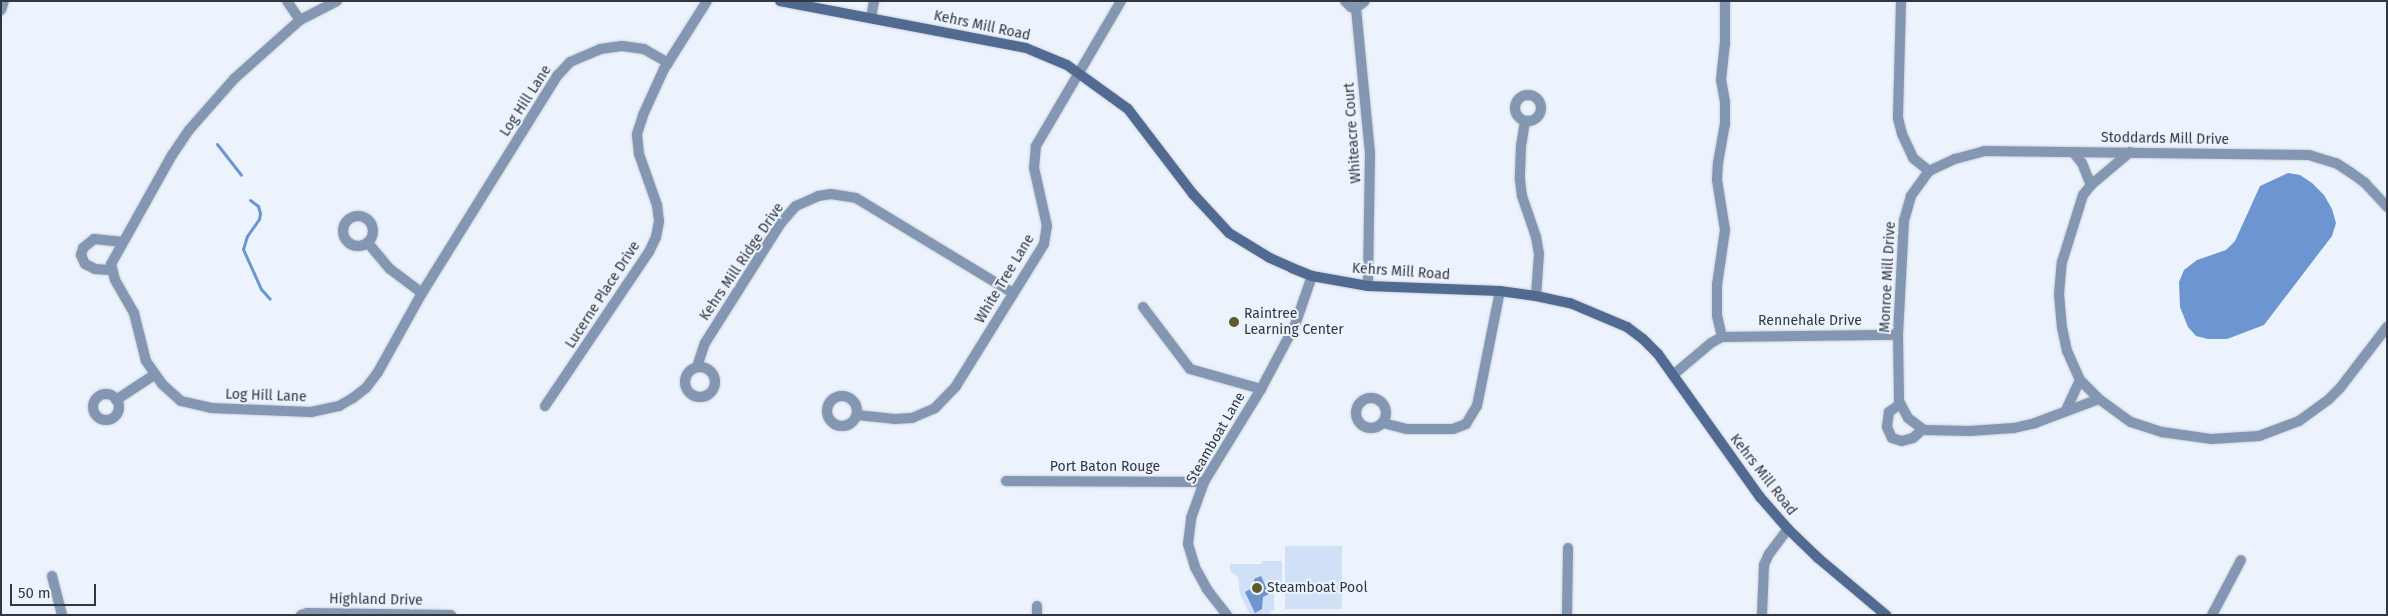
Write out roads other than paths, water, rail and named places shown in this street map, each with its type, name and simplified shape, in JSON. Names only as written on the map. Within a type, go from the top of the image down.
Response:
[{"type":"street","points":[[1,10],[4,1]]},
{"type":"street","points":[[287,1],[300,20]]},
{"type":"street","points":[[121,242],[94,239],[82,248],[81,255],[85,264],[95,269],[110,270],[121,242],[189,130],[234,79],[300,20],[337,1]]},
{"type":"street","name":"Lucerne Place Drive","points":[[545,406],[649,252],[656,237],[657,205],[638,154],[637,134],[643,115],[668,63],[707,1]]},
{"type":"street","name":"Kehrs Mill Road","points":[[780,1],[1026,48],[1079,72],[1128,109],[1193,194],[1230,233],[1270,258],[1312,276],[1368,286],[1500,291],[1536,296],[1576,305],[1627,327],[1648,344],[1673,375],[1760,498],[1788,530],[1886,615]]},
{"type":"street","points":[[871,18],[874,1]]},
{"type":"street","name":"White Tree Lane","points":[[857,415],[894,419],[912,418],[942,403],[956,386],[1038,254],[1046,236],[1047,226],[1034,168],[1036,146],[1121,1]]},
{"type":"street","points":[[1345,1],[1351,8],[1356,8],[1365,1]]},
{"type":"street","points":[[1673,375],[1711,343],[1722,337],[1717,316],[1717,286],[1725,230],[1718,180],[1718,163],[1726,125],[1726,102],[1721,80],[1725,44],[1725,1]]},
{"type":"street","points":[[1901,1],[1898,118],[1902,134],[1913,158],[1929,171]]},
{"type":"street","name":"Whiteacre Court","points":[[1356,8],[1370,154],[1368,286]]},
{"type":"street","name":"Log Hill Lane","points":[[110,270],[134,313],[143,352],[154,375],[182,401],[195,406],[311,412],[339,406],[366,388],[378,372],[422,292],[553,81],[570,62],[600,48],[622,46],[644,49],[668,63]]},
{"type":"street","points":[[1525,121],[1521,145],[1520,180],[1522,196],[1536,237],[1539,254],[1536,296]]},
{"type":"street","name":"Stoddards Mill Drive","points":[[1929,171],[1954,159],[1984,151],[2309,155],[2322,158],[2355,175],[2387,207]]},
{"type":"street","points":[[2073,152],[2082,163],[2091,185]]},
{"type":"street","points":[[2130,152],[2091,185],[2083,195],[2065,247],[2059,294],[2062,328],[2067,352],[2080,380],[2099,399],[2131,422],[2162,432],[2211,440],[2241,439],[2269,433],[2299,421],[2329,399],[2340,388],[2387,327]]},
{"type":"street","name":"Monroe Mill Drive","points":[[1923,429],[1908,418],[1900,404],[1898,335],[1904,220],[1911,196],[1929,171]]},
{"type":"street","name":"Kehrs Mill Ridge Drive","points":[[697,367],[705,344],[782,224],[796,206],[818,196],[831,194],[856,198],[1013,294]]},
{"type":"street","points":[[368,243],[390,270],[422,292]]},
{"type":"street","name":"Steamboat Lane","points":[[1227,615],[1207,589],[1195,566],[1188,544],[1191,518],[1204,482],[1261,388],[1295,325],[1312,276]]},
{"type":"street","points":[[1383,423],[1407,429],[1453,429],[1466,424],[1478,406],[1500,291]]},
{"type":"street","points":[[1143,307],[1190,369],[1261,388]]},
{"type":"street","name":"Rennehale Drive","points":[[1722,337],[1898,335]]},
{"type":"street","points":[[116,400],[154,375]]},
{"type":"street","points":[[2066,410],[2080,380]]},
{"type":"street","points":[[1900,404],[1889,412],[1887,427],[1892,438],[1902,441],[1913,438],[1923,429],[1969,431],[2014,428],[2036,423],[2099,399]]},
{"type":"street","name":"Port Baton Rouge","points":[[1006,481],[1204,482]]},
{"type":"street","points":[[1762,615],[1764,565],[1769,554],[1788,530]]},
{"type":"street","points":[[1567,615],[1568,548]]},
{"type":"street","points":[[2212,615],[2241,560]]},
{"type":"street","points":[[52,576],[62,615]]},
{"type":"street","name":"Highland Drive","points":[[301,615],[307,612],[451,615]]},
{"type":"water","points":[[2288,173],[2300,175],[2312,183],[2324,195],[2332,209],[2336,223],[2332,236],[2264,325],[2227,339],[2208,339],[2196,336],[2188,327],[2180,307],[2179,282],[2184,270],[2197,260],[2226,250],[2235,241],[2260,186]]},
{"type":"water","points":[[1261,576],[1269,594],[1263,597],[1262,609],[1255,613],[1245,592],[1254,587],[1254,579]]},
{"type":"waterway","points":[[217,144],[241,175]]},
{"type":"waterway","points":[[250,200],[258,206],[260,213],[259,219],[247,236],[243,249],[261,289],[270,299]]},
{"type":"place","name":"Raintree Learning Center","points":[[1234,322]]},
{"type":"place","name":"Steamboat Pool","points":[[1257,588]]}]
